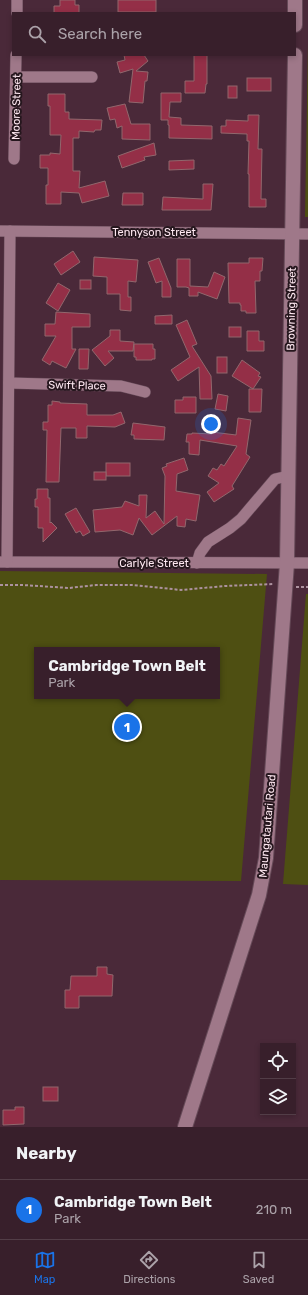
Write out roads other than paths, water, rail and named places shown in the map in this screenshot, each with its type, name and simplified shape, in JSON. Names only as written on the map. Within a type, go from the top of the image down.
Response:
[{"type":"street","points":[[17,0],[17,12]]},
{"type":"street","points":[[295,0],[295,12]]},
{"type":"street","name":"Moore Street","points":[[14,159],[16,56]]},
{"type":"street","name":"Browning Street","points":[[287,563],[294,56]]},
{"type":"street","points":[[16,77],[92,77]]},
{"type":"street","points":[[4,562],[9,383],[5,231]]},
{"type":"street","name":"Tennyson Street","points":[[5,231],[308,234]]},
{"type":"street","name":"Swift Place","points":[[9,383],[121,386],[145,392]]},
{"type":"street","points":[[197,563],[200,553],[208,542],[241,519],[274,479],[288,476]]},
{"type":"street","name":"Carlyle Street","points":[[4,562],[308,563]]},
{"type":"street","name":"Maungatautari Road","points":[[185,1127],[260,895],[266,858],[287,563]]},
{"type":"place","name":"Cambridge Town Belt","points":[[127,727]]}]
